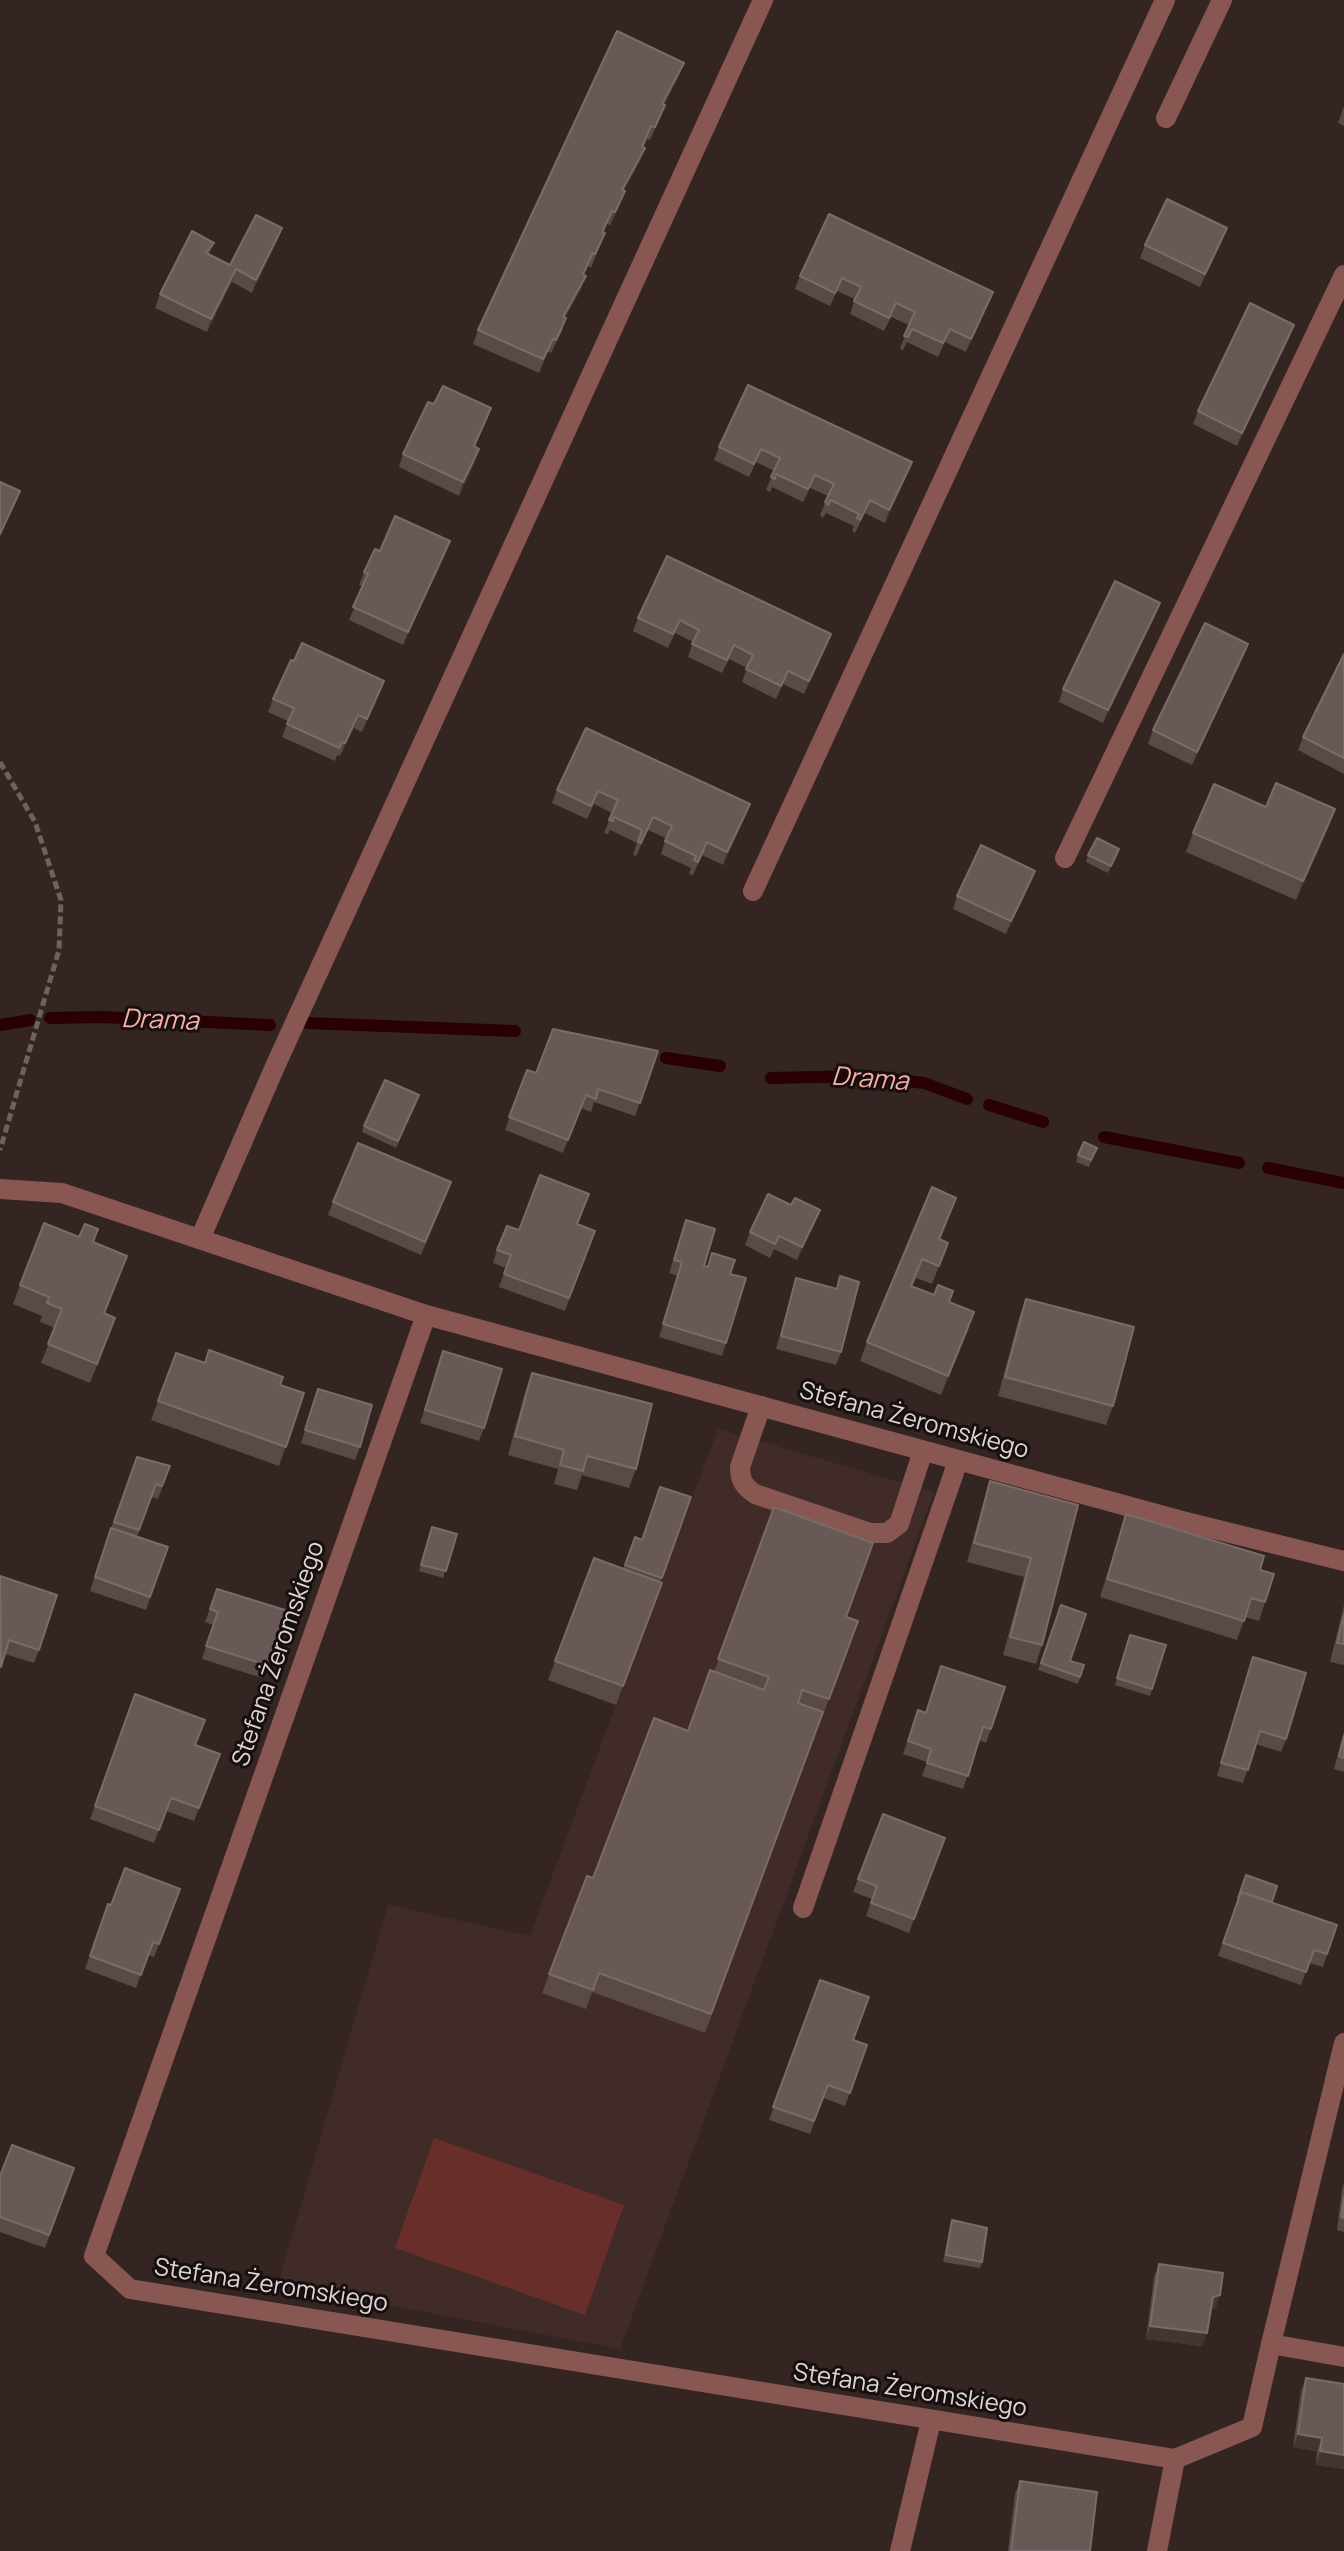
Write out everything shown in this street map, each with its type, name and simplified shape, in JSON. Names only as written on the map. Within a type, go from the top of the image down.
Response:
[{"type":"street","points":[[200,1239],[290,1033],[763,0]]},
{"type":"street","points":[[753,891],[1165,0]]},
{"type":"street","points":[[1166,118],[1222,0]]},
{"type":"street","points":[[1065,858],[1344,275]]},
{"type":"street","name":"Stefana Żeromskiego","points":[[0,1189],[62,1193],[426,1315],[958,1461],[1344,1561]]},
{"type":"street","name":"Stefana Żeromskiego","points":[[426,1315],[94,2256],[130,2289],[1175,2459]]},
{"type":"street","points":[[761,1406],[740,1467],[740,1477],[745,1487],[755,1494],[870,1533],[887,1533],[899,1524],[923,1451]]},
{"type":"street","points":[[803,1908],[958,1461]]},
{"type":"street","points":[[1157,2551],[1175,2459],[1252,2427],[1344,2043]]},
{"type":"street","points":[[1271,2344],[1344,2357]]},
{"type":"street","points":[[900,2551],[931,2421]]},
{"type":"path","points":[[0,762],[35,822],[61,900],[59,950],[0,1150]]},
{"type":"shaded area","points":[[718,1429],[934,1492],[620,2349],[278,2284],[388,1905],[530,1936]]},
{"type":"shaded area","points":[[434,2138],[624,2205],[585,2315],[395,2248]]},
{"type":"building","points":[[617,31],[684,63],[662,104],[665,105],[655,127],[651,126],[642,147],[645,148],[622,190],[625,191],[615,212],[612,211],[602,232],[605,233],[563,317],[566,318],[556,340],[553,339],[543,359],[478,330]]},
{"type":"building","points":[[1167,199],[1227,228],[1205,274],[1145,245]]},
{"type":"building","points":[[829,214],[993,292],[971,339],[950,329],[943,343],[912,329],[908,337],[904,336],[915,312],[896,303],[889,318],[854,301],[861,287],[842,278],[835,293],[800,276]]},
{"type":"building","points":[[256,215],[282,228],[256,280],[236,269],[211,319],[160,294],[192,231],[214,243],[206,253],[230,265]]},
{"type":"building","points":[[1250,303],[1294,325],[1242,433],[1198,411]]},
{"type":"building","points":[[748,385],[912,462],[889,510],[870,500],[860,520],[857,518],[859,514],[831,500],[828,505],[825,502],[834,484],[815,475],[808,489],[776,474],[775,479],[771,477],[780,458],[761,449],[754,464],[719,447]]},
{"type":"building","points":[[443,386],[491,408],[474,446],[479,449],[463,482],[403,454],[428,402],[434,404]]},
{"type":"building","points":[[0,482],[20,491],[0,534]]},
{"type":"building","points":[[395,516],[450,541],[408,632],[353,607],[368,574],[364,572],[375,549],[380,551]]},
{"type":"building","points":[[667,556],[831,634],[809,681],[788,671],[781,686],[746,669],[753,655],[734,645],[727,660],[692,644],[699,630],[680,620],[673,634],[638,618]]},
{"type":"building","points":[[1115,581],[1160,603],[1108,710],[1063,689]]},
{"type":"building","points":[[1205,623],[1248,644],[1197,752],[1153,730]]},
{"type":"building","points":[[302,643],[384,681],[367,719],[358,715],[345,743],[342,742],[339,748],[287,724],[294,708],[273,699]]},
{"type":"building","points":[[1344,654],[1344,758],[1303,737]]},
{"type":"building","points":[[586,728],[750,804],[727,852],[707,842],[698,862],[694,860],[696,856],[665,841],[672,826],[653,817],[641,843],[638,842],[642,830],[614,817],[613,821],[609,820],[618,800],[598,791],[591,806],[557,790]]},
{"type":"building","points":[[1276,783],[1335,809],[1303,881],[1193,833],[1214,784],[1266,807]]},
{"type":"building","points":[[1097,838],[1119,849],[1111,866],[1088,855]]},
{"type":"building","points":[[981,845],[1035,871],[1011,921],[957,896]]},
{"type":"building","points":[[553,1029],[658,1051],[640,1103],[598,1089],[596,1099],[586,1095],[568,1140],[509,1117],[527,1070],[536,1073]]},
{"type":"building","points":[[385,1080],[419,1095],[398,1141],[364,1126]]},
{"type":"building","points":[[1084,1142],[1097,1148],[1091,1160],[1078,1155]]},
{"type":"building","points":[[358,1143],[451,1182],[425,1242],[333,1202]]},
{"type":"building","points":[[540,1175],[589,1194],[577,1224],[595,1231],[569,1298],[504,1274],[511,1255],[497,1250],[507,1226],[519,1230]]},
{"type":"building","points":[[932,1187],[956,1198],[939,1239],[948,1243],[939,1266],[922,1259],[911,1286],[934,1295],[938,1285],[953,1291],[949,1302],[974,1312],[948,1376],[867,1342]]},
{"type":"building","points":[[768,1194],[791,1205],[795,1198],[820,1210],[802,1247],[779,1236],[775,1244],[750,1232]]},
{"type":"building","points":[[686,1220],[715,1229],[704,1266],[708,1267],[712,1253],[735,1260],[730,1274],[746,1278],[726,1343],[663,1324],[682,1262],[674,1260]]},
{"type":"building","points":[[44,1223],[79,1237],[85,1224],[98,1229],[93,1242],[127,1256],[104,1313],[115,1318],[97,1364],[48,1344],[62,1309],[47,1303],[49,1297],[20,1285]]},
{"type":"building","points":[[840,1276],[859,1282],[841,1352],[781,1336],[796,1278],[837,1289]]},
{"type":"building","points":[[1026,1299],[1134,1327],[1113,1406],[1005,1377]]},
{"type":"building","points":[[209,1350],[283,1377],[280,1385],[304,1393],[286,1447],[158,1401],[176,1353],[205,1363]]},
{"type":"building","points":[[443,1351],[502,1369],[484,1428],[425,1410]]},
{"type":"building","points":[[532,1373],[652,1404],[636,1469],[587,1456],[583,1471],[560,1465],[564,1450],[515,1436]]},
{"type":"building","points":[[318,1389],[372,1405],[360,1447],[305,1430]]},
{"type":"building","points":[[137,1457],[170,1466],[162,1486],[156,1484],[139,1530],[114,1522]]},
{"type":"building","points":[[990,1481],[1078,1505],[1042,1645],[1010,1637],[1031,1558],[974,1543]]},
{"type":"building","points":[[660,1487],[691,1497],[662,1578],[625,1565],[635,1537],[642,1540]]},
{"type":"building","points":[[774,1507],[873,1543],[846,1617],[858,1621],[829,1699],[802,1690],[798,1703],[823,1712],[711,2014],[599,1973],[593,1990],[549,1974],[587,1876],[593,1878],[654,1718],[688,1731],[710,1670],[764,1690],[769,1677],[718,1659]]},
{"type":"building","points":[[1126,1514],[1264,1556],[1260,1570],[1274,1574],[1265,1602],[1251,1598],[1244,1621],[1107,1579]]},
{"type":"building","points":[[432,1527],[457,1534],[446,1571],[421,1565]]},
{"type":"building","points":[[111,1528],[168,1547],[150,1597],[95,1577]]},
{"type":"building","points":[[594,1558],[662,1583],[623,1686],[555,1661]]},
{"type":"building","points":[[0,1576],[57,1595],[39,1650],[9,1640],[1,1667]]},
{"type":"building","points":[[217,1589],[285,1610],[267,1665],[206,1646],[218,1612],[210,1609]]},
{"type":"building","points":[[1061,1605],[1086,1614],[1070,1661],[1084,1665],[1080,1677],[1041,1663]]},
{"type":"building","points":[[1344,1615],[1344,1644],[1337,1643]]},
{"type":"building","points":[[1130,1635],[1166,1645],[1152,1689],[1117,1678]]},
{"type":"building","points":[[1253,1657],[1306,1673],[1286,1739],[1260,1731],[1248,1770],[1221,1763]]},
{"type":"building","points":[[941,1666],[1005,1687],[991,1729],[983,1727],[968,1776],[927,1763],[931,1749],[908,1741],[918,1710],[926,1713]]},
{"type":"building","points":[[135,1694],[205,1720],[195,1745],[220,1754],[199,1808],[171,1798],[159,1830],[95,1806]]},
{"type":"building","points":[[1344,1736],[1344,1758],[1339,1756]]},
{"type":"building","points":[[883,1814],[945,1838],[914,1919],[871,1903],[877,1886],[858,1879]]},
{"type":"building","points":[[125,1868],[180,1889],[159,1944],[153,1942],[141,1975],[90,1956],[108,1904],[111,1905]]},
{"type":"building","points":[[1246,1875],[1277,1886],[1272,1902],[1241,1892],[1238,1898]]},
{"type":"building","points":[[1241,1892],[1337,1925],[1327,1954],[1314,1950],[1306,1972],[1223,1943]]},
{"type":"building","points":[[820,1980],[869,1997],[853,2040],[867,2045],[850,2093],[828,2085],[814,2121],[773,2107]]},
{"type":"building","points":[[12,2145],[74,2168],[49,2235],[0,2217],[0,2176]]},
{"type":"building","points":[[952,2220],[987,2228],[982,2262],[946,2255]]},
{"type":"building","points":[[1159,2264],[1223,2273],[1220,2295],[1213,2297],[1207,2333],[1150,2326]]},
{"type":"building","points":[[1306,2378],[1344,2384],[1344,2455],[1320,2451],[1322,2438],[1298,2434]]},
{"type":"building","points":[[1020,2481],[1097,2492],[1090,2551],[1011,2551]]},
{"type":"waterway","name":"Drama","points":[[50,1018],[101,1017],[270,1025]]},
{"type":"waterway","name":"Drama","points":[[0,1025],[30,1020]]},
{"type":"waterway","name":"Drama","points":[[307,1023],[515,1031]]},
{"type":"waterway","name":"Drama","points":[[666,1058],[720,1066]]},
{"type":"waterway","name":"Drama","points":[[771,1078],[863,1076],[924,1083],[967,1099]]},
{"type":"waterway","name":"Drama","points":[[989,1105],[1043,1122]]},
{"type":"waterway","name":"Drama","points":[[1104,1137],[1239,1163]]},
{"type":"waterway","name":"Drama","points":[[1268,1168],[1344,1183]]}]
